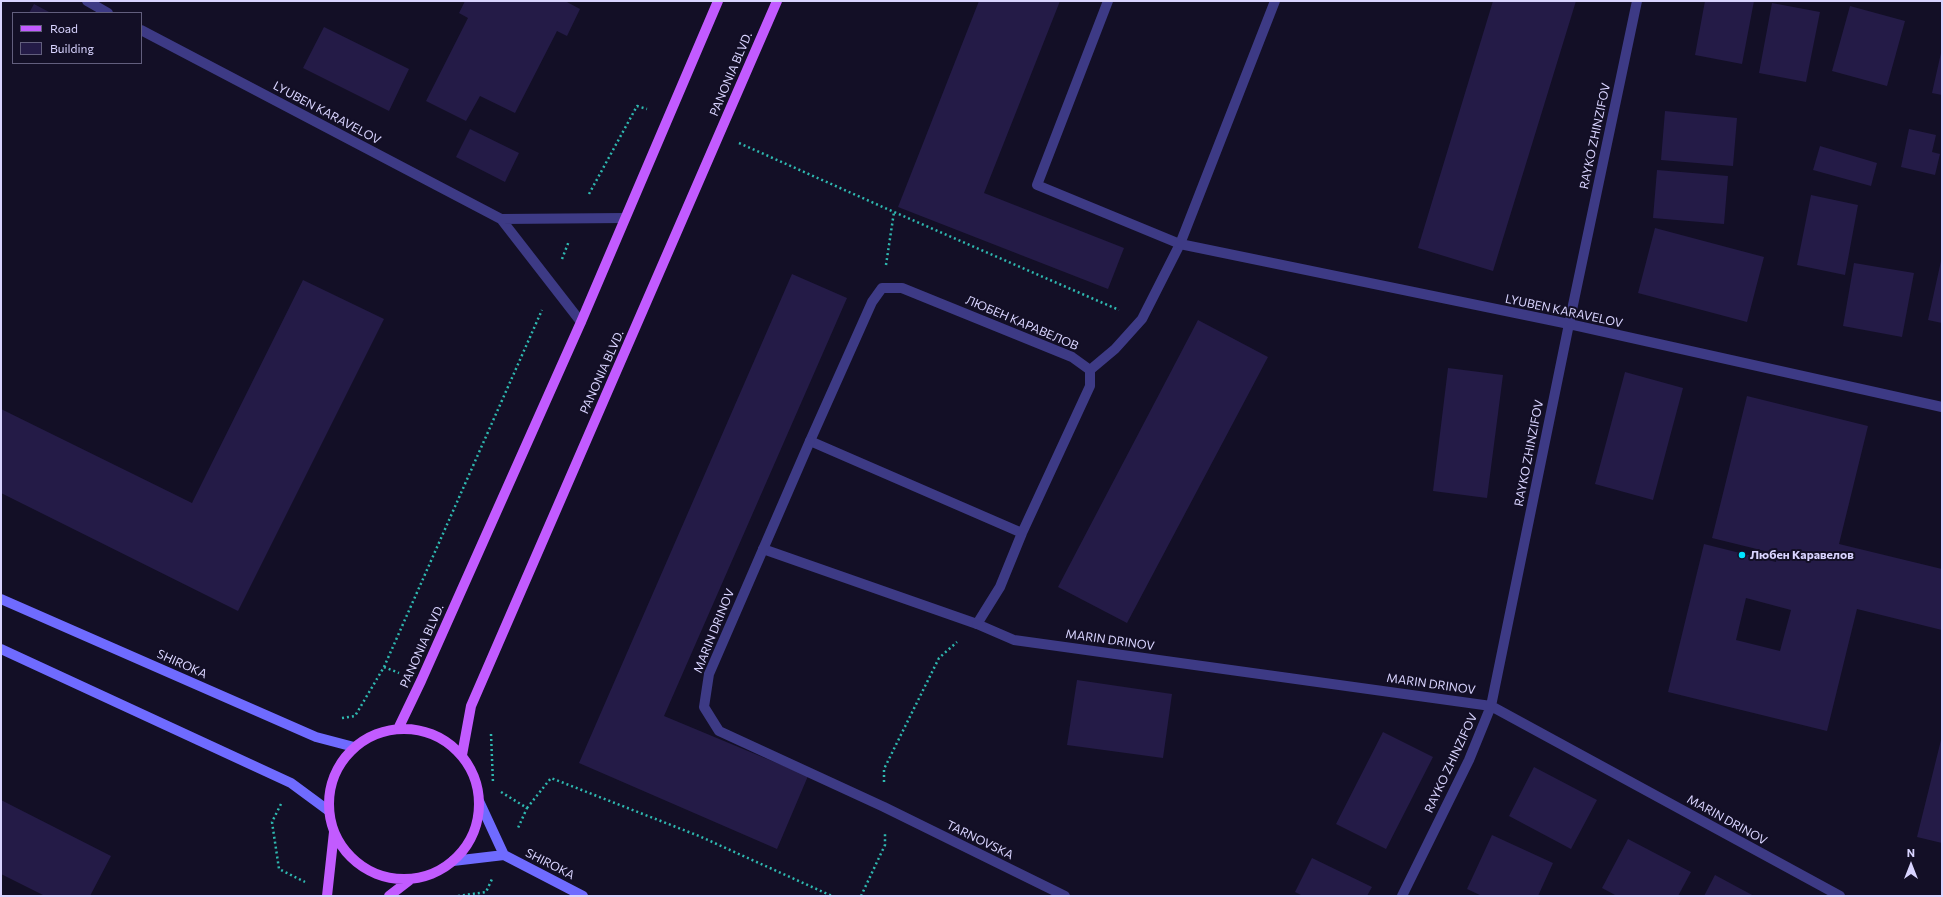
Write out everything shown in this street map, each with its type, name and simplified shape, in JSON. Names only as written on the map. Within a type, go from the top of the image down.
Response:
[{"type":"main road","name":"PANONIA BLVD.","points":[[398,729],[421,681],[581,322],[718,1]]},
{"type":"main road","name":"PANONIA BLVD.","points":[[462,756],[471,706],[777,1]]},
{"type":"main road","name":"SHIROKA","points":[[1,599],[316,737],[354,747]]},
{"type":"main road","points":[[1,649],[291,783],[329,811]]},
{"type":"main road","points":[[453,861],[504,856],[480,801],[475,777],[462,756],[449,743],[433,735],[416,730],[398,729],[374,735],[354,747],[342,760],[334,776],[329,794],[329,811],[334,832],[343,849],[357,862],[373,872],[392,878],[411,879],[441,870],[453,861],[473,834],[478,818],[480,801]]},
{"type":"main road","points":[[328,894],[334,832]]},
{"type":"main road","name":"SHIROKA","points":[[504,856],[584,896]]},
{"type":"main road","points":[[389,896],[411,879]]},
{"type":"street","points":[[87,1],[106,12]]},
{"type":"street","name":"LYUBEN KARAVELOV","points":[[1108,1],[1038,185],[1180,244],[1569,324],[1942,407]]},
{"type":"street","points":[[977,624],[1000,587],[1022,533],[1090,386],[1090,370],[1115,349],[1142,319],[1180,244],[1275,1]]},
{"type":"street","name":"RAYKO ZHINZIFOV","points":[[1402,896],[1469,760],[1492,706],[1569,324],[1637,1]]},
{"type":"street","name":"LYUBEN KARAVELOV","points":[[142,31],[501,219],[581,322]]},
{"type":"street","name":"LYUBEN KARAVELOV","points":[[501,219],[625,218]]},
{"type":"street","name":"ЛЮБЕН КАРАВЕЛОВ","points":[[882,288],[902,288],[1072,357],[1090,370]]},
{"type":"street","name":"MARIN DRINOV","points":[[882,288],[872,302],[709,674],[704,707],[719,731],[884,807]]},
{"type":"street","points":[[810,441],[1022,533]]},
{"type":"street","name":"MARIN DRINOV","points":[[763,549],[977,624],[1014,640],[1492,706],[1840,896]]},
{"type":"street","name":"TARNOVSKA","points":[[884,807],[1064,896]]},
{"type":"path","points":[[316,737],[325,721],[355,716],[384,667],[553,286],[577,218],[636,106],[669,116]]},
{"type":"path","points":[[720,134],[894,212],[1142,319]]},
{"type":"path","points":[[882,288],[894,212]]},
{"type":"path","points":[[861,896],[885,845],[884,769],[939,658],[977,624]]},
{"type":"path","points":[[527,808],[551,778],[698,836],[832,896]]},
{"type":"path","points":[[291,783],[272,822],[279,869],[328,894]]},
{"type":"building","points":[[465,1],[565,1],[580,9],[567,36],[557,31],[515,113],[480,96],[466,121],[426,101],[468,18],[459,13]]},
{"type":"building","points":[[979,1],[1060,1],[984,193],[1124,248],[1108,289],[898,207]]},
{"type":"building","points":[[1493,1],[1576,1],[1493,271],[1418,248]]},
{"type":"building","points":[[1705,1],[1754,1],[1742,64],[1695,55]]},
{"type":"building","points":[[1772,3],[1820,12],[1806,82],[1759,73]]},
{"type":"building","points":[[34,4],[49,12],[30,12]]},
{"type":"building","points":[[1850,6],[1905,21],[1887,86],[1832,71]]},
{"type":"building","points":[[324,27],[409,69],[389,111],[303,68]]},
{"type":"building","points":[[1942,53],[1942,95],[1932,93]]},
{"type":"building","points":[[1665,111],[1737,118],[1733,166],[1661,160]]},
{"type":"building","points":[[470,129],[519,153],[505,182],[456,157]]},
{"type":"building","points":[[1909,129],[1936,135],[1932,152],[1940,154],[1935,175],[1901,167]]},
{"type":"building","points":[[1820,146],[1877,163],[1871,186],[1813,170]]},
{"type":"building","points":[[1657,170],[1728,176],[1724,224],[1653,218]]},
{"type":"building","points":[[1811,195],[1858,205],[1845,275],[1797,265]]},
{"type":"building","points":[[1655,228],[1764,257],[1747,322],[1638,293]]},
{"type":"building","points":[[1942,261],[1942,323],[1928,320]]},
{"type":"building","points":[[1854,263],[1914,273],[1902,337],[1843,326]]},
{"type":"building","points":[[792,274],[847,298],[664,716],[808,776],[777,849],[579,763]]},
{"type":"building","points":[[303,280],[384,319],[238,611],[1,493],[1,409],[192,503]]},
{"type":"building","points":[[1198,320],[1268,357],[1127,623],[1058,587]]},
{"type":"building","points":[[1448,368],[1503,375],[1487,498],[1433,491]]},
{"type":"building","points":[[1625,372],[1683,388],[1653,500],[1595,484]]},
{"type":"building","points":[[1747,396],[1868,426],[1839,544],[1942,569],[1942,630],[1857,609],[1827,731],[1668,692],[1704,544],[1776,562],[1777,554],[1712,538]],"holes":[[[1746,598],[1791,610],[1780,651],[1736,640]]]},
{"type":"building","points":[[1077,680],[1172,694],[1163,758],[1067,745]]},
{"type":"building","points":[[1383,732],[1433,757],[1386,849],[1336,824]]},
{"type":"building","points":[[1942,740],[1942,843],[1917,837]]},
{"type":"building","points":[[1534,767],[1597,800],[1571,849],[1509,816]]},
{"type":"building","points":[[1,800],[111,856],[90,896],[45,896],[1,874]]},
{"type":"building","points":[[1492,835],[1553,863],[1538,896],[1482,896],[1467,889]]},
{"type":"building","points":[[1628,839],[1691,872],[1678,896],[1617,896],[1602,888]]},
{"type":"building","points":[[1312,858],[1372,887],[1367,896],[1303,896],[1295,892]]},
{"type":"building","points":[[1715,875],[1754,896],[1704,896]]},
{"type":"place","name":"Любен Каравелов","points":[[1742,555]]}]
